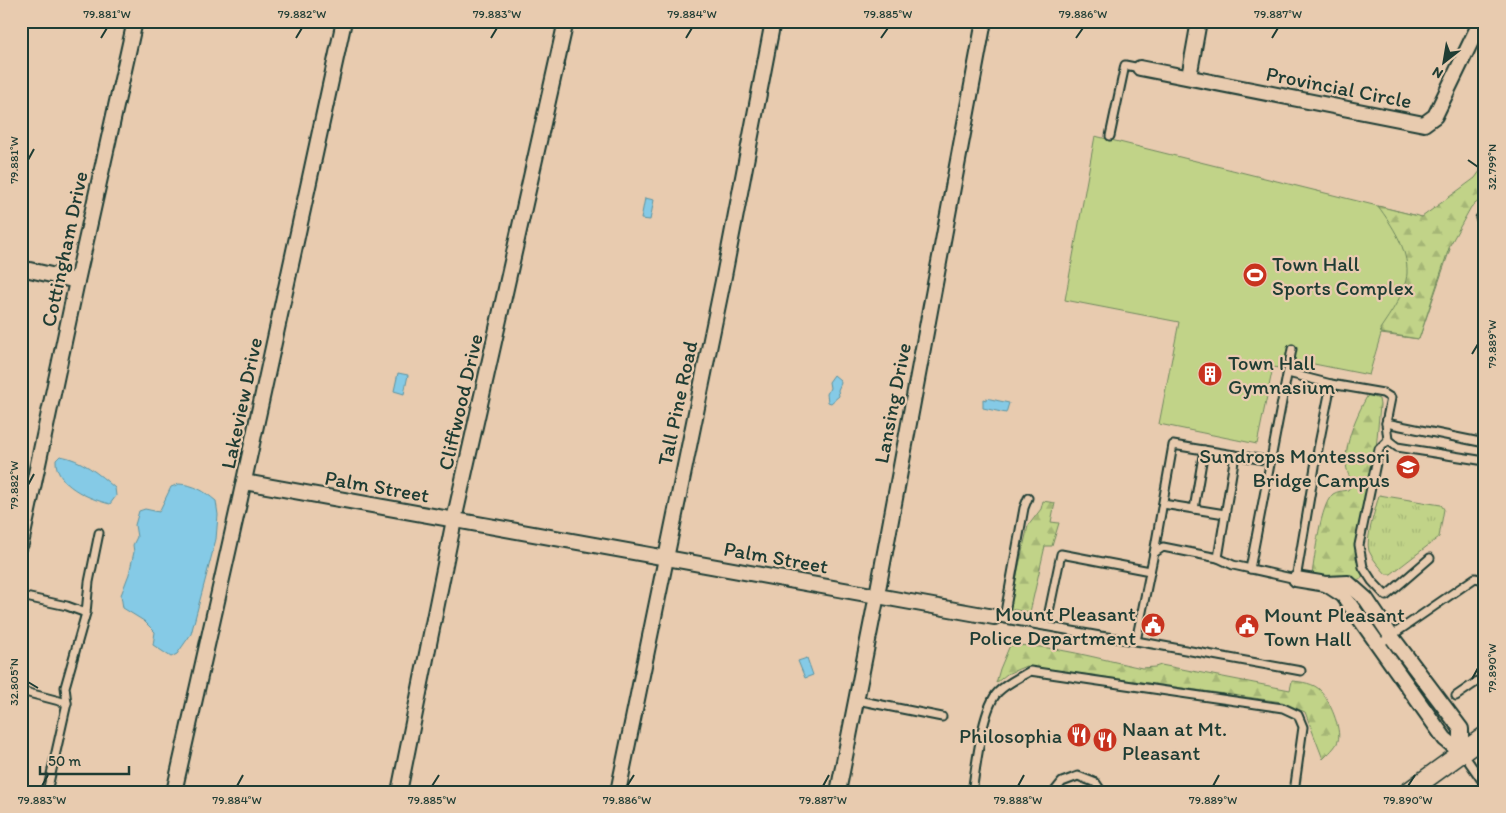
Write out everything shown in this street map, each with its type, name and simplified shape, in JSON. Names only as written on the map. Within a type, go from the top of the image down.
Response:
[{"type":"street","name":"Cottingham Drive","points":[[21,544],[135,21]]},
{"type":"street","name":"Lakeview Drive","points":[[174,792],[244,482],[344,21]]},
{"type":"street","name":"Cliffwood Drive","points":[[399,792],[454,520],[566,21]]},
{"type":"street","name":"Tall Pine Road","points":[[618,792],[724,276],[774,21]]},
{"type":"street","name":"Lansing Drive","points":[[838,792],[877,596],[984,21]]},
{"type":"street","points":[[1189,77],[1199,21]]},
{"type":"street","name":"Provincial Circle","points":[[1140,68],[1424,124],[1435,116],[1481,21]]},
{"type":"street","points":[[21,268],[77,281]]},
{"type":"street","name":"Palm Street","points":[[244,482],[999,617]]},
{"type":"street","points":[[1296,579],[1326,584],[1348,583],[1366,599],[1391,636],[1461,729],[1461,752]]},
{"type":"street","points":[[1326,584],[1343,595],[1445,739],[1461,752]]},
{"type":"street","points":[[1408,792],[1485,736]]},
{"type":"lane","points":[[1110,136],[1125,65],[1140,68]]},
{"type":"lane","points":[[1250,569],[1292,349]]},
{"type":"lane","points":[[1288,374],[1383,393],[1391,398],[1386,424],[1388,440],[1397,447],[1485,461]]},
{"type":"lane","points":[[1154,553],[1163,547],[1218,558],[1233,565],[1296,579],[1331,384]]},
{"type":"lane","points":[[1386,424],[1485,442]]},
{"type":"lane","points":[[1388,440],[1379,449],[1359,545],[1363,567],[1372,581],[1386,596],[1430,558]]},
{"type":"lane","points":[[1136,640],[1173,445],[1271,461]]},
{"type":"lane","points":[[1194,509],[1204,450]]},
{"type":"lane","points":[[1218,558],[1235,455]]},
{"type":"lane","points":[[999,617],[1023,511],[1028,498]]},
{"type":"lane","points":[[1163,504],[1226,514]]},
{"type":"lane","points":[[47,792],[68,703],[65,687],[86,613],[89,582],[99,533]]},
{"type":"lane","points":[[1046,626],[1061,554],[1150,571]]},
{"type":"lane","points":[[1378,645],[1475,578],[1485,580]]},
{"type":"lane","points":[[21,596],[67,606],[86,613]]},
{"type":"lane","name":"Palm Street","points":[[999,617],[1301,671]]},
{"type":"lane","points":[[972,792],[987,710],[997,693],[1030,671],[1284,708],[1298,715],[1303,727],[1294,792]]},
{"type":"lane","points":[[1456,696],[1485,676]]},
{"type":"lane","points":[[21,691],[68,703]]},
{"type":"lane","points":[[857,700],[942,717]]},
{"type":"lane","points":[[1461,752],[1485,785]]},
{"type":"lane","points":[[1054,792],[1062,782],[1078,776],[1096,783],[1102,792]]},
{"type":"lane","points":[[21,790],[31,792]]},
{"type":"green space","name":"Town Hall Sports Complex","points":[[1095,136],[1422,217],[1450,249],[1419,339],[1381,334],[1369,375],[1304,362],[1302,372],[1273,367],[1257,444],[1159,424],[1179,322],[1065,300]]},
{"type":"green space","points":[[1485,164],[1485,196],[1471,207],[1450,245],[1419,339],[1381,333],[1380,329],[1393,310],[1404,288],[1407,264],[1402,246],[1394,229],[1378,206],[1422,217],[1475,178]]},
{"type":"green space","points":[[1368,395],[1379,399],[1380,405],[1376,449],[1357,541],[1358,564],[1363,573],[1361,579],[1353,580],[1312,574],[1321,519],[1328,500],[1335,493],[1348,490],[1353,482],[1348,473],[1346,463],[1349,438]]},
{"type":"green space","points":[[1379,495],[1441,505],[1444,509],[1439,537],[1391,574],[1386,574],[1372,557],[1368,546]]},
{"type":"green space","points":[[1043,501],[1055,503],[1051,522],[1059,523],[1052,546],[1045,546],[1030,612],[1009,609],[1028,526],[1041,509]]},
{"type":"green space","points":[[1010,645],[1043,647],[1142,668],[1161,665],[1290,690],[1292,681],[1308,683],[1318,688],[1328,701],[1338,729],[1338,741],[1323,759],[1305,712],[1282,702],[1026,666],[1007,674],[996,683]]},
{"type":"water","points":[[645,198],[654,200],[650,220],[641,219]]},
{"type":"water","points":[[398,373],[408,375],[404,394],[394,391]]},
{"type":"water","points":[[834,375],[841,383],[838,390],[839,396],[831,403],[828,402],[827,394],[830,388],[829,382]]},
{"type":"water","points":[[986,398],[1009,403],[1006,413],[983,408],[983,399],[986,400]]},
{"type":"water","points":[[60,456],[82,464],[115,488],[116,496],[110,504],[93,499],[67,484],[57,469],[56,460]]},
{"type":"water","points":[[179,484],[195,487],[212,497],[216,501],[218,515],[216,539],[191,634],[177,654],[171,657],[153,645],[155,632],[144,621],[123,608],[121,595],[129,574],[134,552],[133,545],[137,537],[135,525],[139,511],[145,509],[159,512],[171,487]]},
{"type":"water","points":[[807,658],[813,675],[805,678],[798,661]]},
{"type":"place","name":"Town Hall Sports Complex","points":[[1255,275]]},
{"type":"place","name":"Town Hall Gymnasium","points":[[1210,374]]},
{"type":"place","name":"Sundrops Montessori Bridge Campus","points":[[1408,467]]},
{"type":"place","name":"Mount Pleasant Police Department","points":[[1153,625]]},
{"type":"place","name":"Mount Pleasant Town Hall","points":[[1247,626]]},
{"type":"place","name":"Philosophia","points":[[1079,735]]},
{"type":"place","name":"Naan at Mt. Pleasant","points":[[1105,740]]}]
